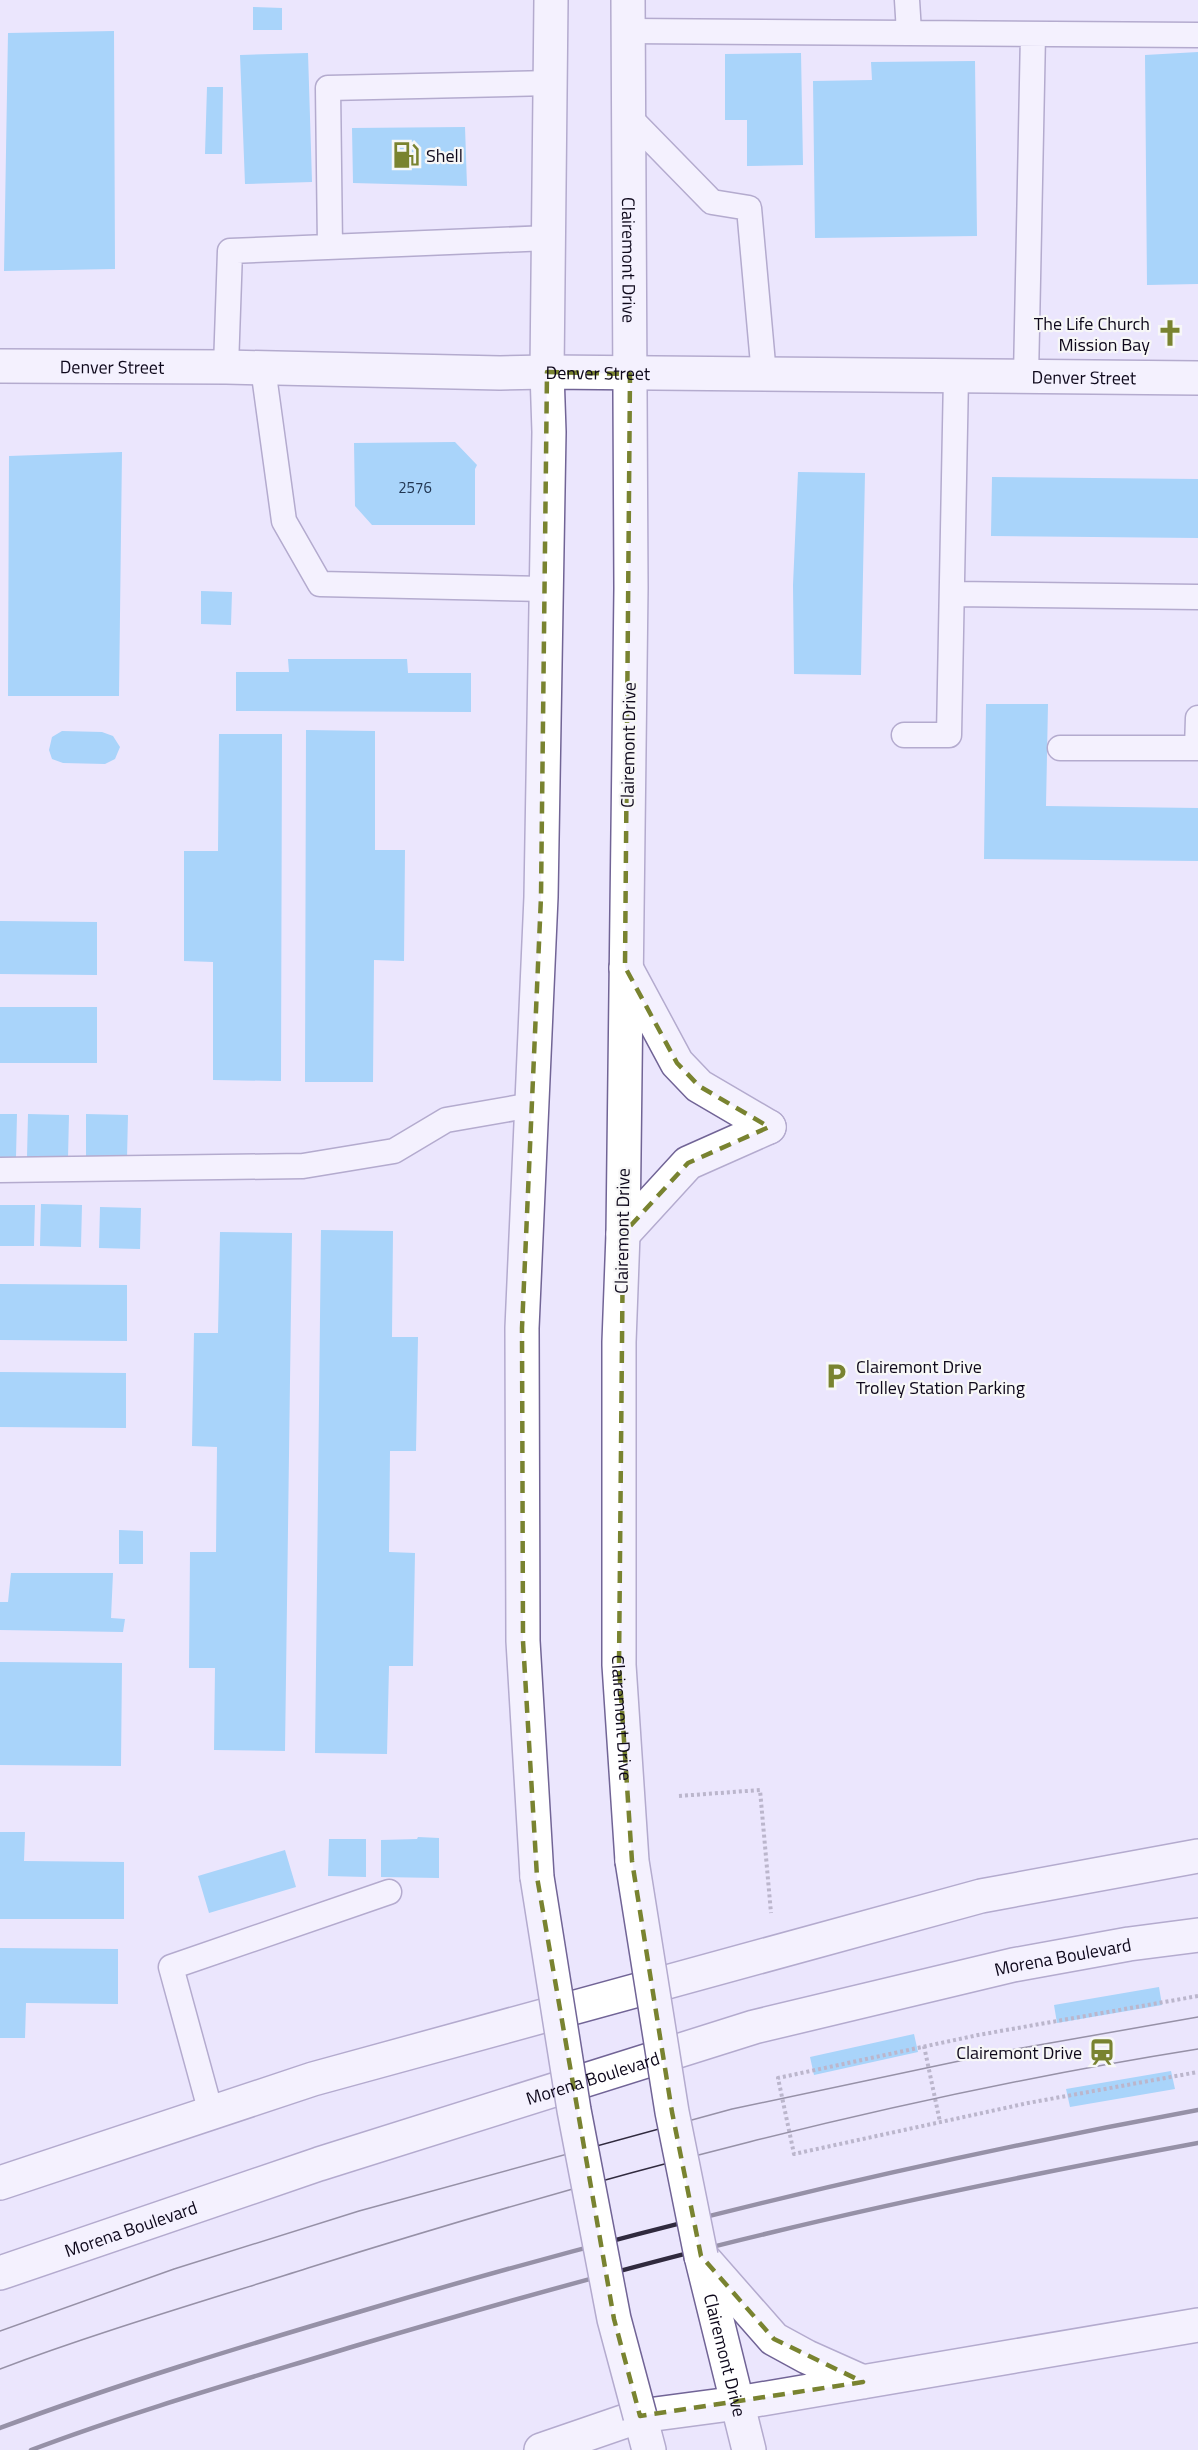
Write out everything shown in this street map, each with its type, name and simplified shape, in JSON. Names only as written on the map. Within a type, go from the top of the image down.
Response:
[{"type":"main road","points":[[551,0],[547,372],[549,432],[541,897],[522,1328],[523,1641],[537,1877],[574,2110],[614,2319],[649,2450]]},
{"type":"main road","name":"Clairemont Drive","points":[[628,16],[631,588],[623,1233],[618,1342],[619,1665],[632,1861],[672,2112],[701,2256],[749,2450]]},
{"type":"main road","name":"Denver Street","points":[[0,366],[226,367],[500,373],[1198,378]]},
{"type":"main road","points":[[623,1233],[688,1163],[769,1127],[699,1086],[677,1063],[625,967]]},
{"type":"main road","points":[[0,2183],[313,2079],[981,1896],[1198,1856]]},
{"type":"main road","name":"Morena Boulevard","points":[[0,2273],[319,2164],[754,2027],[1013,1965],[1130,1944],[1198,1935]]},
{"type":"main road","points":[[701,2256],[774,2338],[807,2357],[863,2382]]},
{"type":"main road","points":[[541,2450],[640,2416],[738,2403],[1198,2325]]},
{"type":"lane","points":[[907,0],[909,32]]},
{"type":"lane","points":[[628,16],[909,32],[1198,35]]},
{"type":"lane","points":[[1026,377],[1033,34]]},
{"type":"lane","points":[[330,247],[328,88],[550,82]]},
{"type":"lane","points":[[629,117],[712,202],[749,208],[764,375]]},
{"type":"lane","points":[[226,367],[230,251],[548,238]]},
{"type":"lane","points":[[263,368],[284,521],[320,584],[546,589]]},
{"type":"lane","points":[[904,735],[949,735],[956,376]]},
{"type":"lane","points":[[952,594],[1198,597]]},
{"type":"lane","points":[[1060,748],[1197,748],[1198,718]]},
{"type":"lane","points":[[0,1170],[303,1166],[394,1151],[446,1120],[532,1106]]},
{"type":"lane","points":[[211,2113],[171,1967],[389,1892]]},
{"type":"path","points":[[679,1796],[760,1790],[771,1918],[781,1952]]},
{"type":"path","points":[[1198,1996],[924,2046],[778,2078],[794,2154],[1028,2103],[1198,2072]]},
{"type":"path","points":[[924,2046],[940,2122]]},
{"type":"highlighted area","points":[[547,372],[630,374],[625,967],[677,1063],[699,1086],[769,1127],[688,1163],[623,1234],[619,1665],[632,1861],[672,2112],[701,2256],[774,2339],[863,2382],[640,2416],[614,2319],[537,1877],[523,1641],[522,1328],[541,897]]},
{"type":"building","points":[[253,7],[282,8],[282,30],[253,30]]},
{"type":"building","points":[[114,31],[115,269],[4,271],[8,33]]},
{"type":"building","points":[[1198,52],[1198,284],[1147,285],[1145,55]]},
{"type":"building","points":[[308,53],[312,182],[245,184],[240,55]]},
{"type":"building","points":[[801,53],[803,165],[747,166],[747,120],[725,120],[725,54]]},
{"type":"building","points":[[975,61],[977,236],[815,238],[813,81],[872,80],[871,62]]},
{"type":"building","points":[[207,87],[223,87],[222,154],[205,154]]},
{"type":"building","points":[[465,127],[467,186],[353,183],[352,128]]},
{"type":"building","points":[[455,442],[477,465],[475,469],[475,525],[372,525],[355,506],[354,443]]},
{"type":"building","points":[[122,452],[119,696],[8,696],[9,456]]},
{"type":"building","points":[[798,472],[865,473],[861,675],[794,674],[793,585]]},
{"type":"building","points":[[992,477],[1198,479],[1198,538],[991,536]]},
{"type":"building","points":[[201,591],[232,592],[231,625],[201,624]]},
{"type":"building","points":[[288,659],[407,659],[408,673],[471,673],[471,712],[236,711],[236,672],[289,672]]},
{"type":"building","points":[[986,704],[1048,704],[1046,806],[1198,808],[1198,861],[984,859]]},
{"type":"building","points":[[306,730],[375,731],[375,850],[405,850],[404,961],[374,960],[373,1082],[305,1082]]},
{"type":"building","points":[[62,731],[102,732],[113,736],[120,747],[115,759],[105,764],[63,763],[52,759],[49,750],[52,737]]},
{"type":"building","points":[[219,734],[282,734],[281,1081],[213,1080],[213,962],[184,961],[184,851],[218,851]]},
{"type":"building","points":[[0,921],[97,922],[97,975],[0,974]]},
{"type":"building","points":[[0,1007],[97,1007],[97,1063],[0,1063]]},
{"type":"building","points":[[0,1114],[17,1114],[16,1157],[0,1157]]},
{"type":"building","points":[[28,1114],[69,1115],[68,1158],[27,1157]]},
{"type":"building","points":[[86,1114],[128,1115],[127,1158],[86,1157]]},
{"type":"building","points":[[41,1204],[82,1205],[81,1247],[40,1246]]},
{"type":"building","points":[[0,1205],[35,1205],[34,1246],[0,1246]]},
{"type":"building","points":[[100,1207],[141,1208],[140,1249],[99,1248]]},
{"type":"building","points":[[321,1230],[393,1231],[392,1337],[418,1337],[416,1451],[390,1451],[389,1552],[415,1553],[413,1666],[389,1666],[387,1754],[315,1753]]},
{"type":"building","points":[[220,1232],[292,1233],[285,1751],[214,1750],[215,1668],[189,1668],[190,1552],[216,1552],[217,1447],[192,1446],[194,1333],[218,1333]]},
{"type":"building","points":[[0,1284],[127,1285],[127,1341],[0,1340]]},
{"type":"building","points":[[0,1372],[126,1373],[126,1428],[0,1427]]},
{"type":"building","points":[[119,1530],[143,1531],[143,1564],[119,1564]]},
{"type":"building","points":[[11,1573],[113,1573],[111,1618],[125,1619],[123,1632],[0,1630],[0,1602],[8,1602]]},
{"type":"building","points":[[0,1662],[122,1663],[121,1766],[0,1765]]},
{"type":"building","points":[[0,1832],[25,1832],[24,1861],[124,1862],[124,1919],[0,1919]]},
{"type":"building","points":[[418,1837],[439,1838],[439,1878],[381,1877],[381,1840],[417,1839]]},
{"type":"building","points":[[329,1839],[366,1839],[366,1877],[328,1876]]},
{"type":"building","points":[[285,1850],[296,1887],[209,1913],[198,1876]]},
{"type":"building","points":[[0,1948],[118,1949],[118,2004],[26,2003],[25,2038],[0,2038]]},
{"type":"building","points":[[1159,1987],[1162,2005],[1057,2023],[1054,2005]]},
{"type":"building","points":[[914,2034],[918,2052],[814,2075],[810,2057]]},
{"type":"building","points":[[1171,2071],[1175,2089],[1070,2107],[1066,2089]]},
{"type":"tram line","points":[[0,2331],[174,2269],[359,2211],[732,2109],[1016,2049],[1198,2017]]},
{"type":"tram line","points":[[0,2369],[115,2329],[308,2268],[638,2171],[861,2115],[1085,2068],[1198,2049]]},
{"type":"railway","points":[[0,2428],[89,2396],[225,2352],[569,2252],[882,2175],[1198,2110]]},
{"type":"railway","points":[[31,2450],[152,2408],[355,2346],[662,2260],[927,2197],[1198,2143]]},
{"type":"place","name":"Shell","points":[[406,155]]},
{"type":"place","name":"The Life Church Mission Bay","points":[[1170,333]]},
{"type":"place","name":"Clairemont Drive Trolley Station Parking","points":[[836,1376]]},
{"type":"place","name":"Clairemont Drive","points":[[1102,2052]]}]
